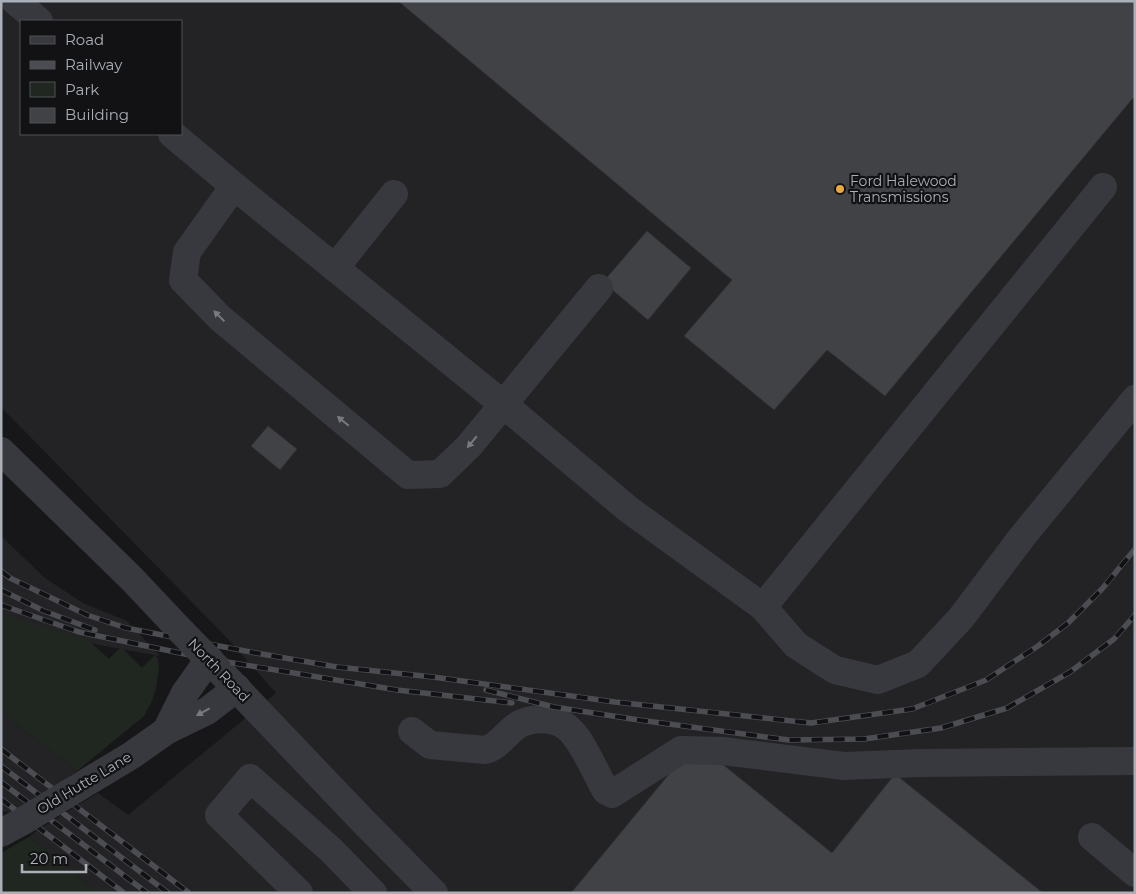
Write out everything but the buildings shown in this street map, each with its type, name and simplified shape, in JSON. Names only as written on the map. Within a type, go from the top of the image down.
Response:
[{"type":"street","points":[[173,135],[503,404],[628,509],[763,607],[796,645],[835,670],[878,680],[918,664],[960,618],[1022,537],[1135,399]]},
{"type":"street","points":[[234,186],[187,252],[183,280],[220,318],[408,475],[440,474],[469,446],[599,288]]},
{"type":"street","points":[[763,607],[1103,187]]},
{"type":"street","points":[[335,268],[394,194]]},
{"type":"street","name":"North Road","points":[[1,451],[132,579],[210,664],[237,688],[434,893]]},
{"type":"street","name":"Old Hutte Lane","points":[[166,731],[185,693],[210,664]]},
{"type":"street","name":"Old Hutte Lane","points":[[12,827],[132,755],[166,731],[206,711],[237,688]]},
{"type":"street","points":[[412,731],[430,745],[485,750],[496,746],[500,739],[519,724],[537,718],[554,721],[570,729],[577,738],[606,791],[612,794],[681,750],[723,751],[844,766],[921,763],[1135,761]]},
{"type":"street","points":[[299,893],[219,815],[250,778],[330,850],[373,893]]},
{"type":"street","points":[[330,850],[361,819]]},
{"type":"street","points":[[1092,838],[1135,873]]},
{"type":"shaded area","points":[[1,1],[1135,1],[1135,893],[98,893],[29,837],[98,793],[128,815],[276,693],[227,638],[1,407]]},
{"type":"shaded area","points":[[1,536],[45,578],[83,603],[127,621],[160,656],[99,645],[54,634],[1,614]]},
{"type":"shaded area","points":[[1,712],[77,771],[13,813],[1,811]]},
{"type":"green space","points":[[1,614],[87,639],[109,659],[121,647],[142,668],[155,655],[158,659],[159,669],[156,688],[144,716],[77,771],[1,712]]},
{"type":"green space","points":[[29,837],[98,893],[1,893],[1,853]]},
{"type":"railway","points":[[1,571],[10,578],[87,615],[126,628],[256,653],[337,667],[433,677],[615,702],[811,723],[912,709],[986,680],[1038,646],[1068,623],[1102,589],[1135,549]]},
{"type":"railway","points":[[1,590],[44,611],[95,630]]},
{"type":"railway","points":[[1,605],[79,632],[209,659],[397,690],[512,703]]},
{"type":"railway","points":[[486,690],[554,707],[789,740],[864,739],[941,728],[1007,708],[1070,672],[1114,639],[1135,615]]},
{"type":"railway","points":[[1,749],[189,893]]},
{"type":"railway","points":[[1,766],[168,893]]},
{"type":"railway","points":[[1,782],[147,893]]},
{"type":"railway","points":[[1,799],[124,893]]},
{"type":"place","name":"Ford Halewood Transmissions","points":[[840,189]]}]
